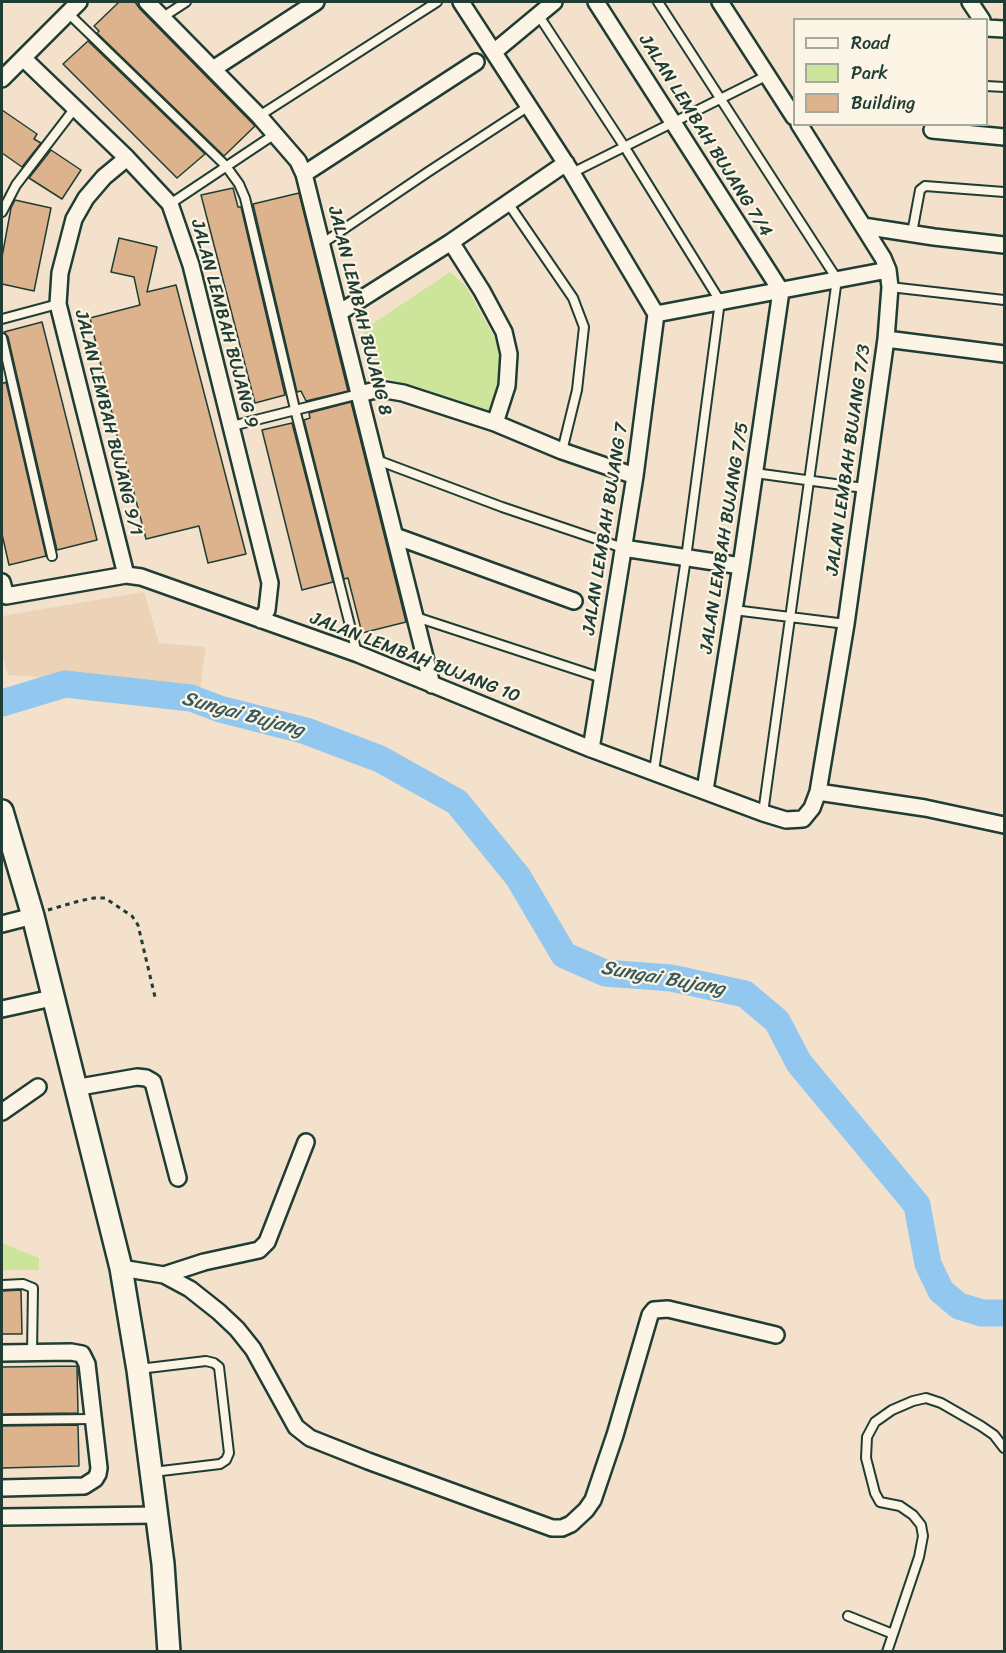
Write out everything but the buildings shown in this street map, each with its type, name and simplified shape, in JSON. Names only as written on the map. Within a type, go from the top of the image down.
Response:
[{"type":"street","points":[[2,79],[80,2]]},
{"type":"street","name":"JALAN LEMBAH BUJANG 8","points":[[147,2],[259,116],[298,161],[304,174],[432,685]]},
{"type":"street","points":[[213,69],[316,2]]},
{"type":"street","points":[[461,2],[569,168],[656,314],[888,270]]},
{"type":"street","points":[[495,51],[554,2]]},
{"type":"street","name":"JALAN LEMBAH BUJANG 7/4","points":[[596,2],[781,291]]},
{"type":"street","points":[[720,2],[793,114]]},
{"type":"street","points":[[970,2],[981,18]]},
{"type":"street","points":[[988,25],[1005,29]]},
{"type":"street","name":"JALAN LEMBAH BUJANG 9","points":[[23,58],[127,158],[170,204],[191,265],[270,583],[267,610],[261,620]]},
{"type":"street","points":[[304,174],[476,62]]},
{"type":"street","name":"JALAN LEMBAH BUJANG 7/3","points":[[800,126],[888,270],[890,287],[886,339],[846,624],[818,792],[813,808],[803,819]]},
{"type":"street","points":[[930,127],[1005,137]]},
{"type":"street","name":"JALAN LEMBAH BUJANG 9/1","points":[[126,575],[58,304],[60,273],[74,219],[86,198],[104,177],[127,158]]},
{"type":"street","points":[[339,313],[508,203],[569,168]]},
{"type":"street","points":[[863,226],[1005,245]]},
{"type":"street","points":[[451,242],[482,291],[504,332],[509,354],[507,386],[495,423]]},
{"type":"street","name":"JALAN LEMBAH BUJANG 7/5","points":[[705,790],[741,566],[781,291]]},
{"type":"street","name":"JALAN LEMBAH BUJANG 7","points":[[591,749],[635,476],[656,314]]},
{"type":"street","points":[[886,339],[1005,354]]},
{"type":"street","points":[[359,394],[389,389],[495,423],[562,451],[635,476]]},
{"type":"street","points":[[395,536],[574,601]]},
{"type":"street","points":[[623,548],[741,566]]},
{"type":"street","name":"JALAN LEMBAH BUJANG 10","points":[[4,589],[126,575],[141,577],[358,654],[591,749],[763,813],[786,820],[803,819]]},
{"type":"street","points":[[818,792],[925,808],[1005,825]]},
{"type":"street","points":[[2,811],[33,916],[74,1088],[121,1268],[138,1370],[157,1515],[169,1652]]},
{"type":"street","points":[[2,924],[33,916]]},
{"type":"street","points":[[2,1009],[52,998]]},
{"type":"street","points":[[74,1088],[137,1077],[153,1082],[178,1178]]},
{"type":"street","points":[[2,1112],[38,1087]]},
{"type":"street","points":[[164,1275],[204,1262],[254,1252],[263,1247],[267,1242],[306,1142]]},
{"type":"street","points":[[121,1268],[164,1275],[190,1289],[219,1312],[253,1349],[296,1426],[310,1438],[552,1528],[562,1528],[571,1524],[593,1500],[615,1435],[650,1315],[654,1310],[668,1309],[776,1335]]},
{"type":"street","points":[[2,1353],[71,1352],[82,1354],[87,1364],[99,1468],[98,1474],[84,1486],[2,1488]]},
{"type":"street","points":[[2,1517],[157,1515]]},
{"type":"lane","points":[[163,17],[186,2]]},
{"type":"lane","points":[[259,116],[437,2]]},
{"type":"lane","points":[[658,2],[837,279],[763,813]]},
{"type":"lane","points":[[68,13],[226,166],[239,184],[245,198],[295,410],[358,654]]},
{"type":"lane","points":[[539,16],[624,146],[720,301],[686,558],[654,771]]},
{"type":"lane","points":[[569,168],[624,146],[768,75]]},
{"type":"lane","points":[[988,86],[1005,87]]},
{"type":"lane","points":[[323,243],[529,105]]},
{"type":"lane","points":[[2,212],[16,185],[75,108]]},
{"type":"lane","points":[[170,204],[275,134]]},
{"type":"lane","points":[[912,233],[920,190],[925,186],[1005,192]]},
{"type":"lane","points":[[508,203],[573,298],[584,327],[577,390],[562,451]]},
{"type":"lane","points":[[890,287],[1005,300]]},
{"type":"lane","points":[[2,319],[58,304]]},
{"type":"lane","points":[[2,338],[52,556]]},
{"type":"lane","points":[[232,426],[359,394]]},
{"type":"lane","points":[[375,459],[502,507],[623,548]]},
{"type":"lane","points":[[755,473],[864,488]]},
{"type":"lane","points":[[734,610],[846,624]]},
{"type":"lane","points":[[415,617],[602,678]]},
{"type":"lane","points":[[2,1284],[23,1284],[33,1288],[32,1353]]},
{"type":"lane","points":[[138,1370],[206,1361],[214,1362],[219,1367],[229,1453],[226,1460],[220,1464],[151,1472]]},
{"type":"lane","points":[[891,1651],[893,1634],[919,1557],[923,1536],[921,1525],[913,1515],[900,1506],[880,1502],[875,1493],[866,1458],[867,1437],[875,1422],[892,1410],[926,1398],[941,1403],[981,1426],[994,1435],[1005,1448]]},
{"type":"lane","points":[[2,1420],[92,1419]]},
{"type":"lane","points":[[848,1616],[893,1634]]},
{"type":"path","points":[[33,916],[94,898],[105,898],[116,903],[132,916],[138,925],[155,997]]},
{"type":"shaded area","points":[[144,592],[159,643],[206,647],[200,688],[8,675],[2,653],[2,616]]},
{"type":"green space","points":[[450,272],[465,285],[506,358],[488,414],[375,374],[363,330]]},
{"type":"green space","points":[[2,1243],[39,1258],[39,1270],[2,1270]]},
{"type":"waterway","name":"Sungai Bujang","points":[[2,703],[65,684],[191,698],[220,709],[306,731],[380,759],[457,802],[518,877],[564,955],[605,973],[671,978],[745,994],[777,1021],[799,1063],[917,1205],[928,1264],[941,1291],[959,1306],[982,1313],[1004,1313]]}]
